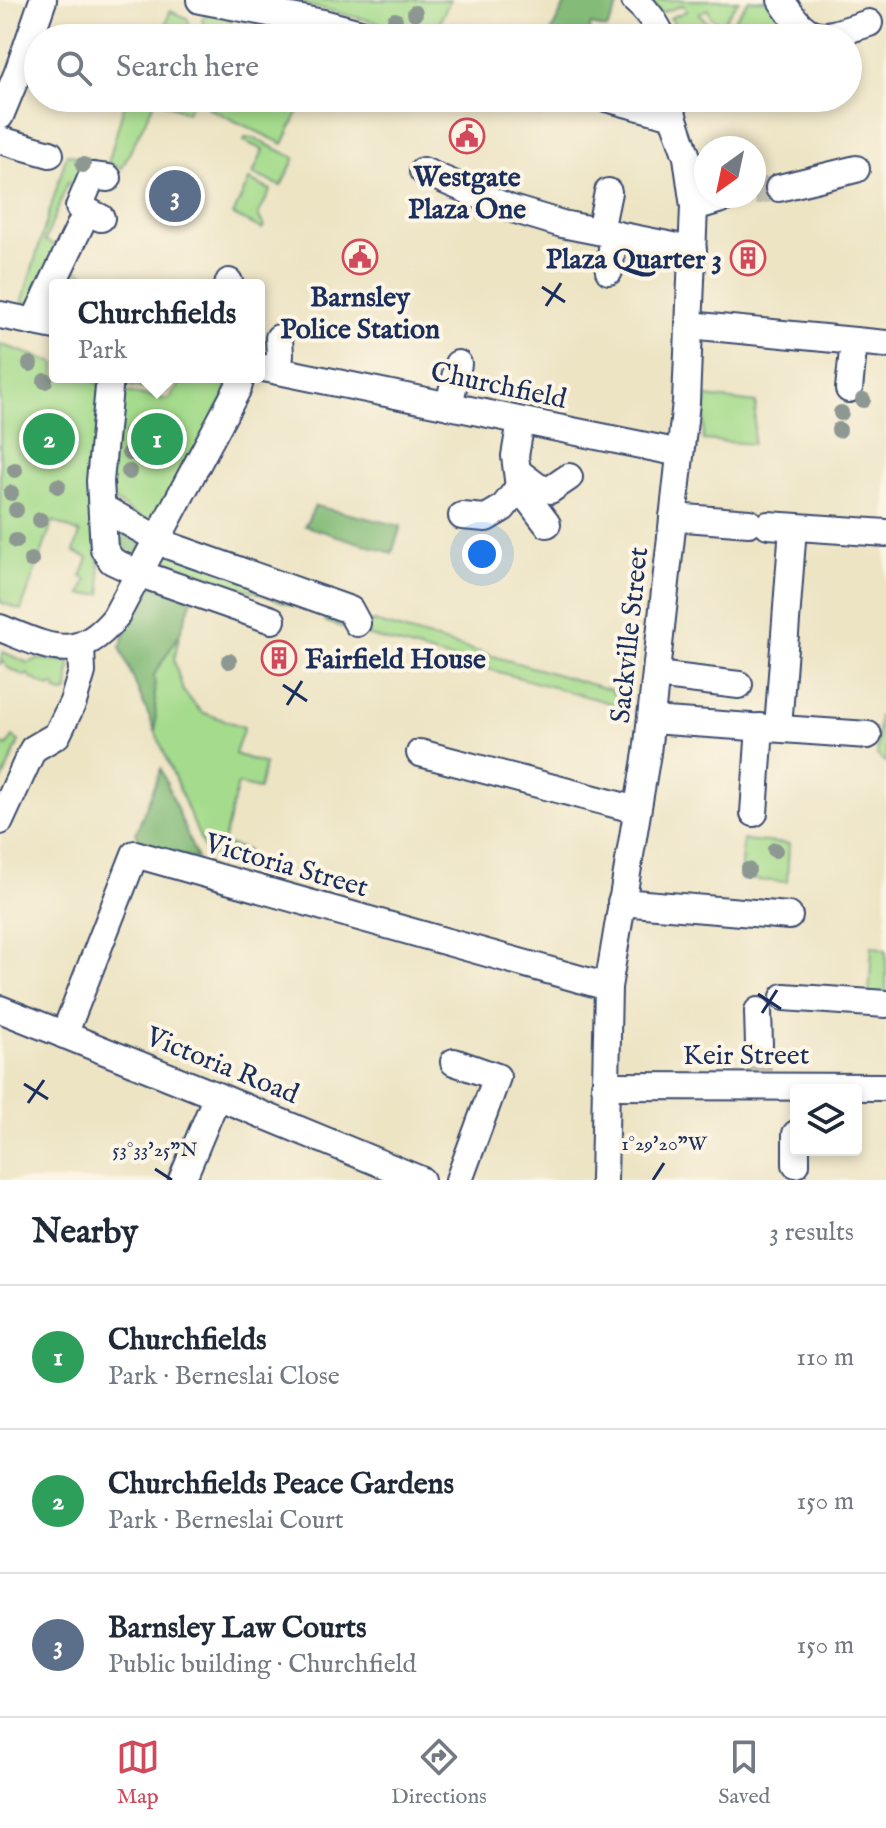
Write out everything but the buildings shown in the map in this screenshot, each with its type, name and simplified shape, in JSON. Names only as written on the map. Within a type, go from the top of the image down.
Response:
[{"type":"street","points":[[33,24],[43,0]]},
{"type":"street","points":[[200,0],[327,24]]},
{"type":"street","points":[[635,0],[656,24]]},
{"type":"street","points":[[781,0],[798,24]]},
{"type":"street","points":[[862,25],[869,23]]},
{"type":"street","points":[[3,101],[24,48]]},
{"type":"street","name":"Sackville Street","points":[[604,1180],[608,987],[651,720],[686,402],[694,207],[687,157],[674,112]]},
{"type":"street","points":[[0,140],[50,154]]},
{"type":"street","points":[[779,188],[856,169]]},
{"type":"street","points":[[423,171],[509,208],[562,224],[693,250]]},
{"type":"street","points":[[65,279],[94,214],[79,207],[92,176],[108,178]]},
{"type":"street","points":[[608,192],[609,271]]},
{"type":"street","points":[[0,315],[45,324]]},
{"type":"street","points":[[689,325],[886,344]]},
{"type":"street","points":[[269,369],[280,355],[279,338]]},
{"type":"street","points":[[849,389],[854,341]]},
{"type":"street","points":[[449,406],[458,364]]},
{"type":"street","name":"Churchfield","points":[[269,369],[680,453]]},
{"type":"street","points":[[109,383],[100,481],[104,549],[112,561],[272,620]]},
{"type":"street","points":[[0,628],[58,648],[81,647],[105,631],[115,618],[239,383]]},
{"type":"street","points":[[521,421],[515,456],[519,480],[547,524]]},
{"type":"street","points":[[519,480],[550,490],[569,477]]},
{"type":"street","points":[[462,516],[486,518],[503,508],[519,480]]},
{"type":"street","points":[[103,508],[170,546],[350,610],[357,623]]},
{"type":"street","points":[[673,517],[886,533]]},
{"type":"street","points":[[754,813],[769,728],[770,525]]},
{"type":"street","points":[[99,607],[125,598]]},
{"type":"street","points":[[0,821],[33,749],[57,735],[73,702],[82,672],[81,647]]},
{"type":"street","points":[[656,675],[739,685]]},
{"type":"street","points":[[651,720],[868,735]]},
{"type":"street","points":[[420,753],[637,810]]},
{"type":"street","name":"Victoria Street","points":[[64,1035],[135,854],[608,987]]},
{"type":"street","points":[[621,902],[789,916]]},
{"type":"street","points":[[784,997],[886,1004]]},
{"type":"street","name":"Victoria Road","points":[[0,1009],[421,1180]]},
{"type":"street","points":[[758,1011],[759,1067]]},
{"type":"street","points":[[454,1062],[497,1077],[459,1180]]},
{"type":"street","name":"Keir Street","points":[[605,1086],[759,1067],[790,1084]]},
{"type":"street","name":"Keir Street","points":[[862,1087],[886,1087]]},
{"type":"street","points":[[182,1180],[217,1096]]},
{"type":"street","points":[[796,1156],[796,1164]]},
{"type":"green space","points":[[286,0],[450,0],[439,24],[380,23]]},
{"type":"green space","points":[[567,0],[621,0],[609,24],[555,24]]},
{"type":"green space","points":[[649,0],[739,0],[722,24],[711,17],[708,9],[699,13],[708,24],[675,24],[670,18],[687,11],[683,5],[661,13]]},
{"type":"green space","points":[[749,0],[773,0],[785,24],[731,24]]},
{"type":"green space","points":[[170,11],[187,18],[189,24],[166,24]]},
{"type":"green space","points":[[207,12],[232,17],[229,24],[204,24],[202,20]]},
{"type":"green space","points":[[122,112],[150,112],[122,168],[108,164]]},
{"type":"green space","points":[[216,112],[298,112],[283,144]]},
{"type":"green space","points":[[245,138],[253,138],[295,158],[281,186],[253,174],[263,150],[244,141]]},
{"type":"green space","points":[[67,154],[94,161],[83,189],[68,182],[45,241],[62,249],[35,304],[22,302]]},
{"type":"green space","points":[[249,180],[271,190],[258,215],[264,226],[262,229],[233,215]]},
{"type":"green space","points":[[73,268],[95,279],[68,279]]},
{"type":"green space","points":[[0,344],[49,361],[49,383],[97,383],[100,386],[94,516],[102,594],[81,595],[87,579],[81,577],[88,558],[74,552],[80,533],[53,521],[21,610],[0,602]]},
{"type":"green space","points":[[117,383],[172,383],[165,392]]},
{"type":"green space","points":[[181,383],[225,383],[227,392],[154,527],[113,500],[108,478],[117,390],[168,400]]},
{"type":"green space","points":[[706,397],[756,403],[753,444],[703,440]]},
{"type":"green space","points":[[315,506],[401,526],[392,553],[305,526]]},
{"type":"green space","points":[[114,523],[145,541],[134,560],[110,546]]},
{"type":"green space","points":[[165,549],[345,614],[348,629],[326,622],[323,616],[161,559]]},
{"type":"green space","points":[[147,582],[192,599],[180,633],[154,675],[156,733],[120,647]]},
{"type":"green space","points":[[371,621],[611,690],[624,707],[366,635]]},
{"type":"green space","points":[[180,633],[174,660],[183,691],[201,712],[244,727],[235,754],[265,764],[259,789],[238,784],[223,843],[247,850],[241,868],[219,862],[206,853],[156,733],[154,675]]},
{"type":"green space","points":[[3,652],[28,663],[38,659],[70,662],[68,692],[56,691],[53,685],[49,687],[28,674],[25,676],[6,667],[5,663],[0,664]]},
{"type":"green space","points":[[879,716],[886,716],[886,763],[877,755]]},
{"type":"green space","points":[[13,737],[19,741],[0,786],[0,743],[7,746]]},
{"type":"green space","points":[[161,769],[197,859],[142,846],[136,833]]},
{"type":"green space","points":[[743,840],[789,844],[787,882],[740,879]]},
{"type":"green space","points":[[872,946],[886,950],[886,999],[869,997]]},
{"type":"tunnel","points":[[766,190],[779,188]]},
{"type":"tunnel","points":[[759,1045],[759,1071]]},
{"type":"place","name":"Westgate Plaza One","points":[[467,136]]},
{"type":"place","name":"Barnsley Law Courts","points":[[175,196]]},
{"type":"place","name":"Barnsley Police Station","points":[[360,257]]},
{"type":"place","name":"Plaza Quarter 3","points":[[748,258]]},
{"type":"place","name":"Churchfields Peace Gardens","points":[[49,439]]},
{"type":"place","name":"Churchfields","points":[[157,439]]},
{"type":"place","name":"Fairfield House","points":[[279,658]]}]
